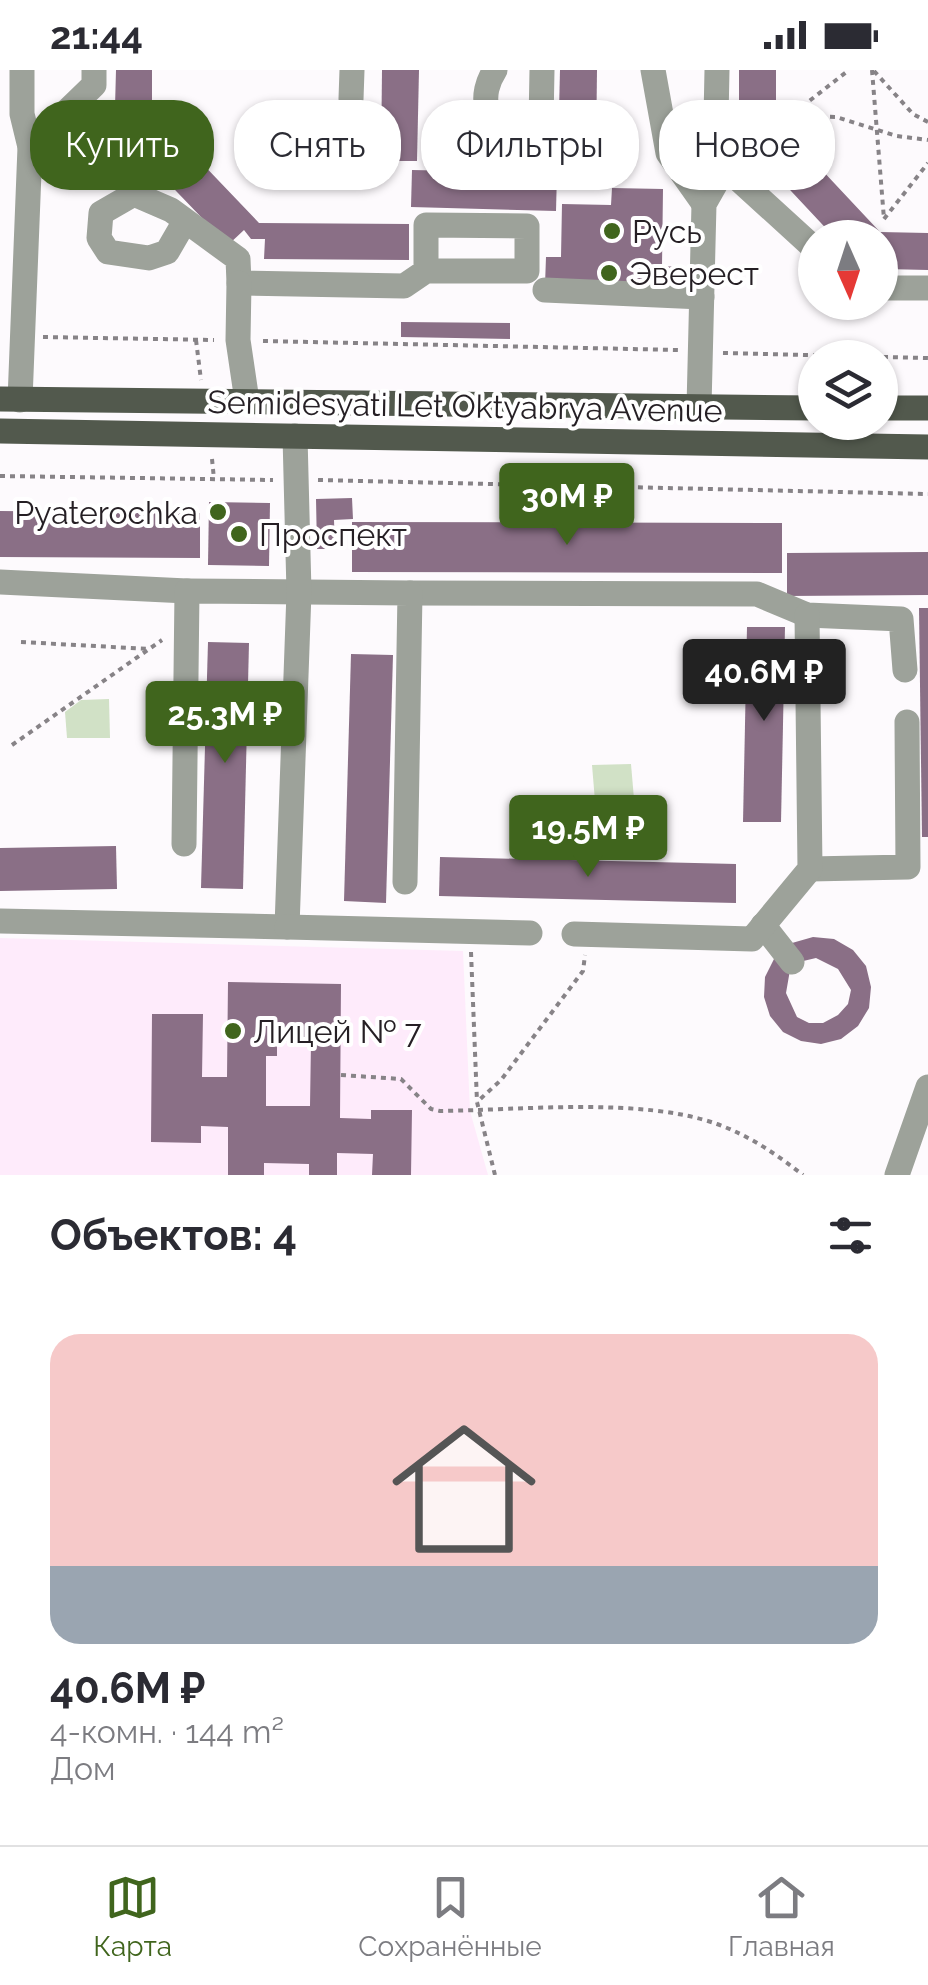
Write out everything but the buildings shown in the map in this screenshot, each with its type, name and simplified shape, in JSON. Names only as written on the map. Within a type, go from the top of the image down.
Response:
[{"type":"main road","name":"Semidesyati Let Oktyabrya Avenue","points":[[10,399],[798,408]]},
{"type":"main road","points":[[9,431],[10,399]]},
{"type":"main road","points":[[247,401],[248,435]]},
{"type":"main road","points":[[294,436],[295,402]]},
{"type":"main road","points":[[699,407],[700,442]]},
{"type":"main road","points":[[898,408],[928,408]]},
{"type":"main road","name":"Semidesyati Let Oktyabrya Avenue","points":[[9,431],[928,447]]},
{"type":"lane","points":[[10,399],[22,337],[30,147],[22,114],[22,70]]},
{"type":"lane","points":[[79,100],[94,85],[94,70]]},
{"type":"lane","points":[[351,99],[352,70]]},
{"type":"lane","points":[[495,70],[484,86],[485,108],[499,125],[520,131],[541,123],[542,70]]},
{"type":"lane","points":[[653,70],[668,153],[704,204]]},
{"type":"lane","points":[[716,100],[717,70]]},
{"type":"lane","points":[[699,407],[704,204],[712,190]]},
{"type":"lane","points":[[750,190],[798,234]]},
{"type":"lane","points":[[185,220],[238,259],[238,340],[247,401]]},
{"type":"lane","points":[[238,284],[404,286],[426,271]]},
{"type":"lane","points":[[898,288],[928,288]]},
{"type":"lane","points":[[545,290],[702,297]]},
{"type":"lane","points":[[286,927],[299,592],[294,436]]},
{"type":"lane","points":[[0,582],[187,591],[757,594],[808,615],[901,619],[905,670]]},
{"type":"lane","points":[[184,844],[187,591]]},
{"type":"lane","points":[[405,882],[410,593]]},
{"type":"lane","points":[[580,935],[752,939],[810,868],[808,615]]},
{"type":"lane","points":[[810,868],[918,867],[907,722]]},
{"type":"lane","points":[[0,921],[530,933]]},
{"type":"lane","points":[[763,925],[792,962]]},
{"type":"lane","points":[[896,1175],[928,1087]]},
{"type":"path","points":[[811,100],[849,70]]},
{"type":"path","points":[[873,70],[913,114],[928,122]]},
{"type":"path","points":[[873,70],[884,219],[928,162]]},
{"type":"path","points":[[835,117],[928,140]]},
{"type":"path","points":[[22,337],[616,347],[928,358]]},
{"type":"path","points":[[0,476],[928,494]]},
{"type":"path","points":[[12,745],[187,623]]},
{"type":"path","points":[[20,642],[150,649]]},
{"type":"path","points":[[470,932],[476,1110],[495,1175]]},
{"type":"path","points":[[476,1102],[501,1080],[584,971],[580,935]]},
{"type":"path","points":[[340,1074],[401,1079],[431,1109],[652,1110],[715,1124],[764,1146],[803,1175]]},
{"type":"shaded area","name":"Лицей № 7","points":[[0,938],[463,951],[470,1111],[488,1175],[0,1175]]},
{"type":"green space","points":[[109,699],[110,738],[67,738],[65,712],[81,700]]},
{"type":"green space","points":[[631,764],[634,799],[595,801],[592,765]]},
{"type":"place","name":"Русь","points":[[612,231]]},
{"type":"place","name":"Эверест","points":[[609,273]]},
{"type":"place","name":"Pyaterochka","points":[[218,512]]},
{"type":"place","name":"Проспект","points":[[239,534]]},
{"type":"place","name":"Лицей № 7","points":[[233,1031]]}]
